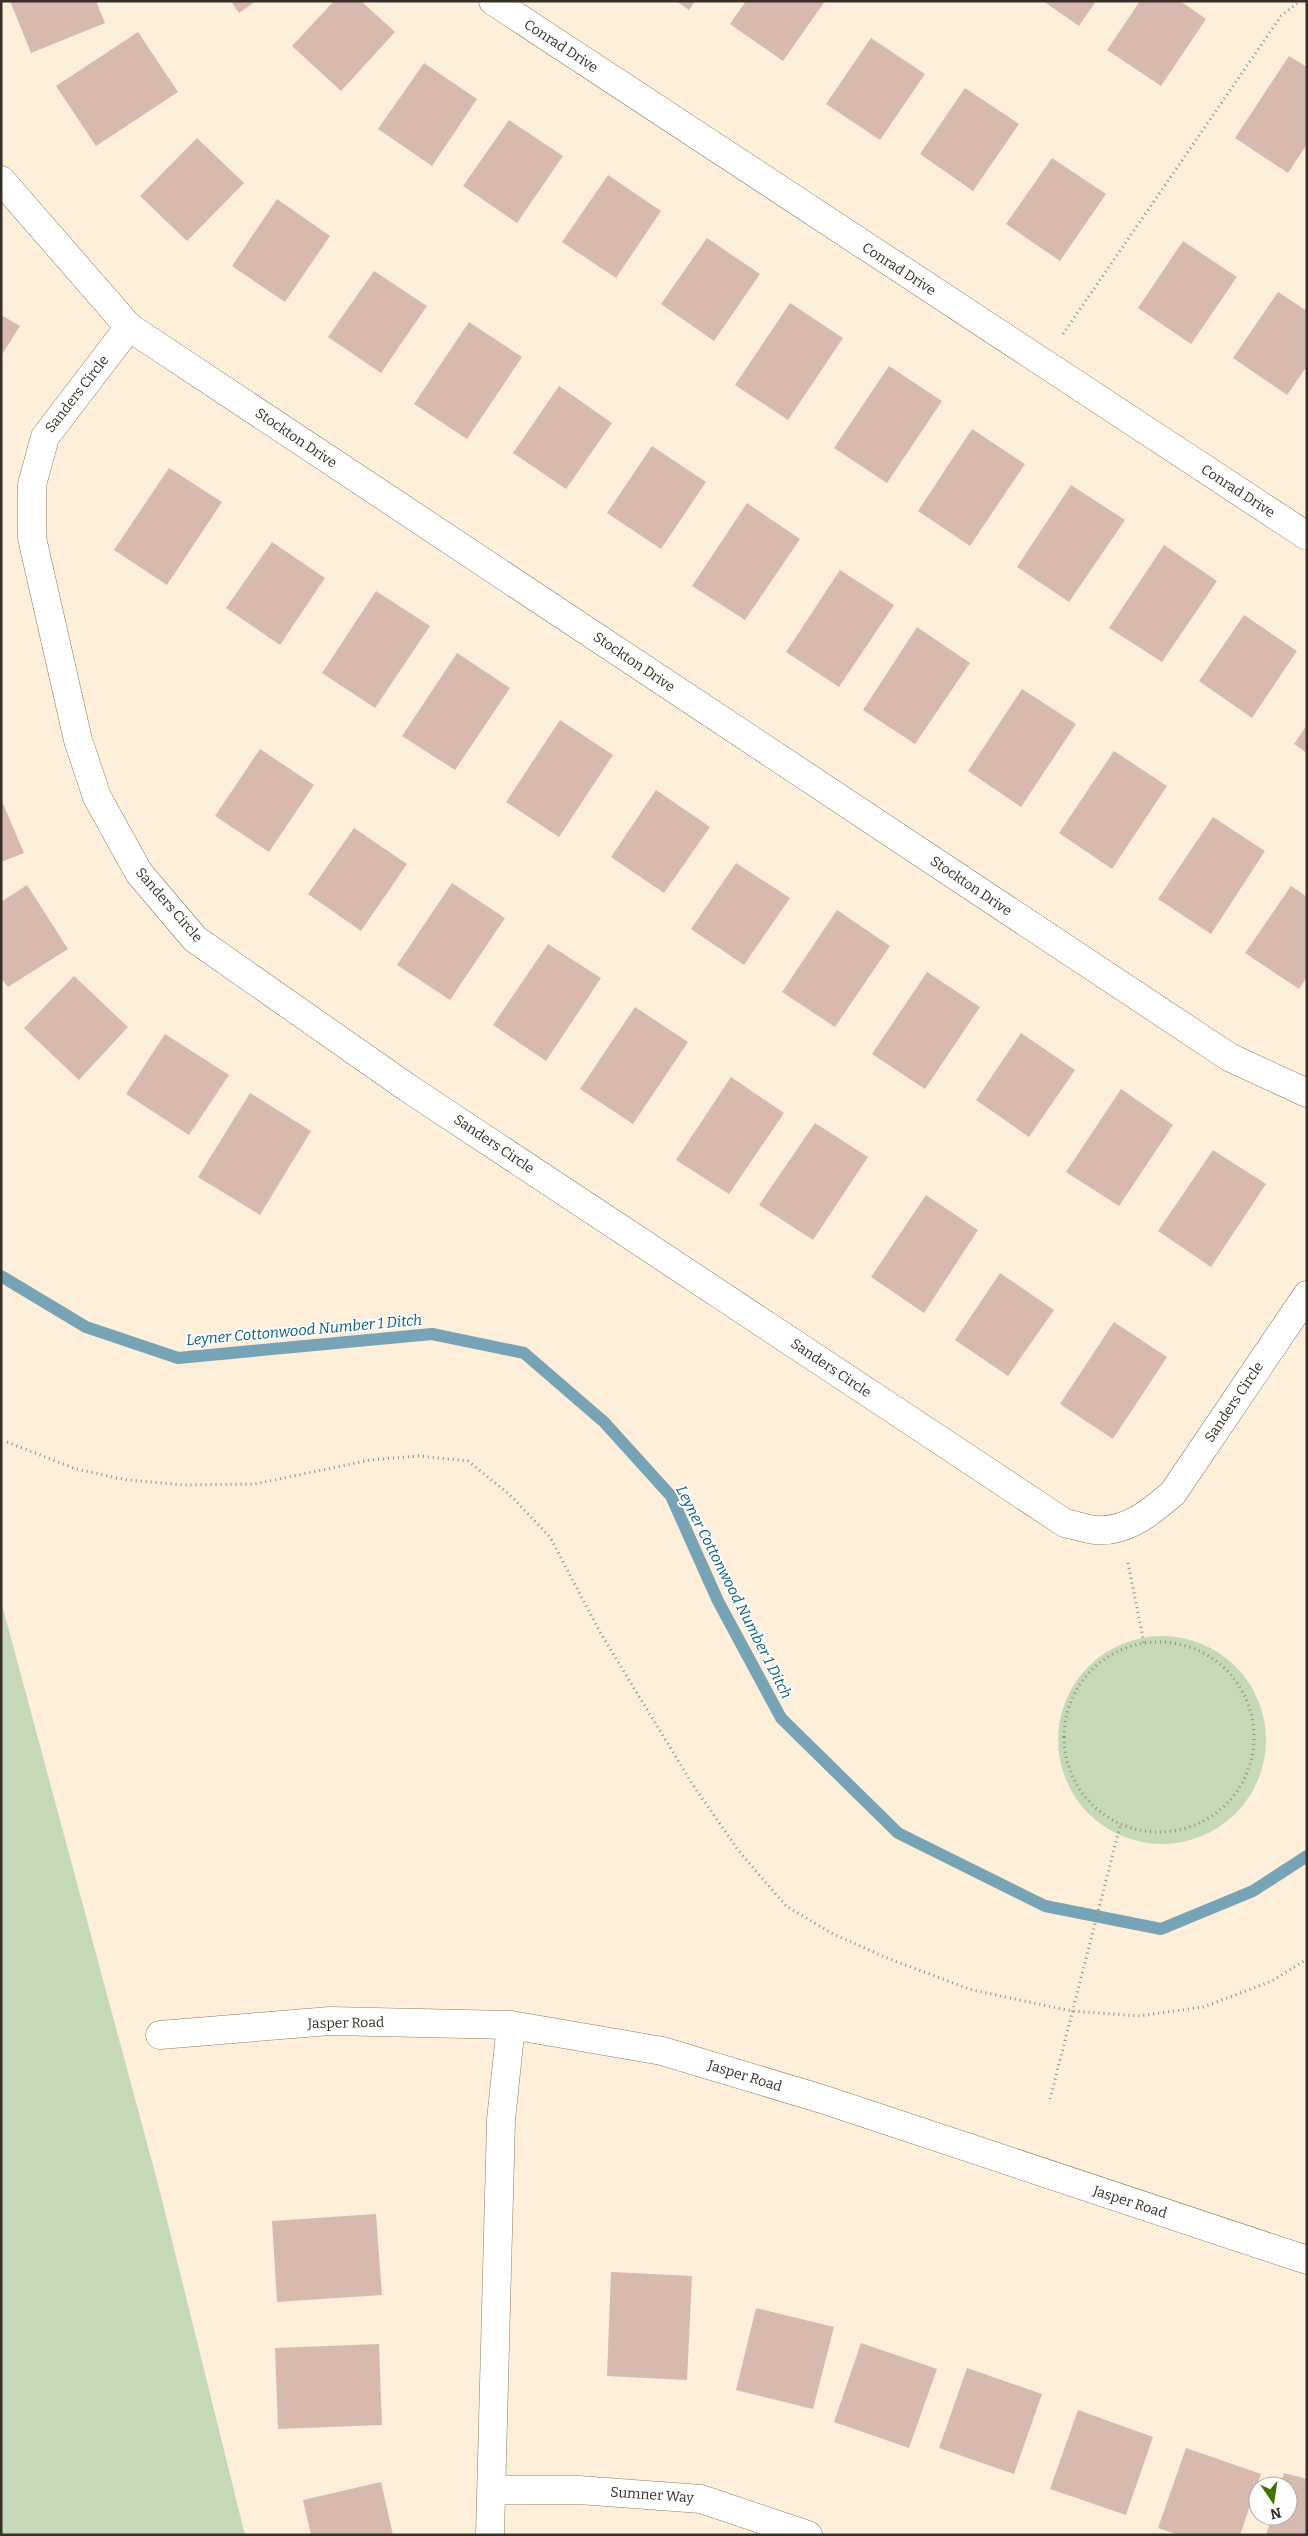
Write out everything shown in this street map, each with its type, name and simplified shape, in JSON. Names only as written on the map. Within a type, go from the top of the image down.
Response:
[{"type":"street","name":"Conrad Drive","points":[[493,1],[1307,536]]},
{"type":"street","name":"Stockton Drive","points":[[1,180],[129,327],[1228,1057],[1307,1094]]},
{"type":"street","name":"Sanders Circle","points":[[129,327],[45,437],[32,485],[32,538],[78,740],[97,797],[139,873],[195,939],[408,1088],[1065,1523],[1096,1530],[1120,1527],[1145,1517],[1172,1493],[1307,1295]]},
{"type":"street","name":"Jasper Road","points":[[160,2036],[330,2022],[511,2025],[662,2051],[831,2102],[1307,2260]]},
{"type":"street","points":[[490,2535],[502,2103],[511,2025]]},
{"type":"street","name":"Sumner Way","points":[[491,2490],[579,2490],[701,2499],[808,2535]]},
{"type":"path","points":[[1042,363],[1281,16],[1300,1]]},
{"type":"path","points":[[7,1442],[76,1469],[128,1480],[185,1485],[255,1484],[370,1460],[418,1456],[468,1461],[509,1494],[550,1537],[601,1634],[693,1785],[738,1850],[786,1906],[833,1934],[887,1958],[972,1990],[1072,2011],[1139,2016],[1203,2007],[1272,1980],[1307,1960]]},
{"type":"path","points":[[1120,1527],[1144,1643]]},
{"type":"path","points":[[1144,1643],[1175,1643],[1197,1650],[1204,1653],[1230,1673],[1247,1700],[1255,1732],[1251,1764],[1237,1793],[1213,1816],[1184,1830],[1152,1833],[1120,1826],[1094,1809],[1075,1785],[1064,1756],[1063,1725],[1072,1696],[1090,1670],[1115,1652],[1144,1643]]},
{"type":"path","points":[[1050,2099],[1120,1826]]},
{"type":"green space","points":[[1,1601],[158,2184],[245,2535],[1,2535]]},
{"type":"green space","points":[[1162,1636],[1192,1640],[1202,1644],[1211,1648],[1236,1666],[1254,1691],[1258,1700],[1264,1720],[1266,1740],[1262,1770],[1258,1780],[1254,1789],[1236,1814],[1211,1832],[1202,1836],[1182,1842],[1162,1844],[1132,1840],[1122,1836],[1113,1832],[1088,1814],[1070,1789],[1066,1780],[1060,1760],[1058,1740],[1062,1710],[1066,1700],[1070,1691],[1088,1666],[1113,1648],[1122,1644],[1142,1638]]},
{"type":"building","points":[[10,1],[96,1],[105,23],[31,53]]},
{"type":"building","points":[[231,1],[256,1],[239,13]]},
{"type":"building","points":[[334,1],[361,1],[395,32],[341,91],[292,46]]},
{"type":"building","points":[[676,1],[695,1],[689,10]]},
{"type":"building","points":[[746,1],[825,1],[783,61],[730,24]]},
{"type":"building","points":[[1043,1],[1096,1],[1079,26]]},
{"type":"building","points":[[1140,1],[1180,1],[1206,19],[1161,86],[1107,50]]},
{"type":"building","points":[[138,32],[178,92],[96,146],[56,86]]},
{"type":"building","points":[[871,38],[925,74],[880,140],[826,104]]},
{"type":"building","points":[[1289,56],[1307,67],[1307,144],[1288,173],[1235,138]]},
{"type":"building","points":[[424,63],[477,99],[432,166],[378,129]]},
{"type":"building","points":[[965,88],[1019,124],[973,191],[920,154]]},
{"type":"building","points":[[509,120],[563,156],[517,223],[463,186]]},
{"type":"building","points":[[197,138],[244,183],[187,241],[140,196]]},
{"type":"building","points":[[1052,158],[1106,194],[1060,261],[1006,224]]},
{"type":"building","points":[[608,175],[661,211],[616,278],[562,242]]},
{"type":"building","points":[[277,199],[330,236],[285,302],[232,266]]},
{"type":"building","points":[[707,238],[760,274],[714,341],[661,304]]},
{"type":"building","points":[[1183,241],[1237,277],[1191,344],[1138,308]]},
{"type":"building","points":[[374,271],[427,306],[381,373],[328,337]]},
{"type":"building","points":[[1278,292],[1307,311],[1307,366],[1287,395],[1233,358]]},
{"type":"building","points":[[790,303],[843,338],[788,420],[735,385]]},
{"type":"building","points":[[1,315],[20,326],[1,356]]},
{"type":"building","points":[[469,322],[522,357],[467,439],[414,404]]},
{"type":"building","points":[[889,366],[942,401],[887,483],[834,448]]},
{"type":"building","points":[[559,386],[612,423],[566,489],[513,453]]},
{"type":"building","points":[[972,429],[1025,464],[970,546],[918,511]]},
{"type":"building","points":[[652,446],[706,482],[661,549],[607,513]]},
{"type":"building","points":[[169,468],[222,502],[167,585],[114,550]]},
{"type":"building","points":[[1071,485],[1125,520],[1069,602],[1017,567]]},
{"type":"building","points":[[747,503],[800,539],[745,620],[692,586]]},
{"type":"building","points":[[272,542],[325,578],[280,645],[226,608]]},
{"type":"building","points":[[1164,545],[1217,581],[1162,662],[1109,628]]},
{"type":"building","points":[[840,570],[894,605],[839,687],[786,652]]},
{"type":"building","points":[[376,591],[430,626],[375,708],[322,673]]},
{"type":"building","points":[[1244,615],[1297,651],[1252,718],[1199,681]]},
{"type":"building","points":[[917,627],[970,663],[915,744],[863,710]]},
{"type":"building","points":[[457,653],[510,688],[455,770],[402,736]]},
{"type":"building","points":[[1022,689],[1076,724],[1021,807],[968,771]]},
{"type":"building","points":[[560,720],[613,755],[559,837],[506,802]]},
{"type":"building","points":[[1307,725],[1307,753],[1294,744]]},
{"type":"building","points":[[260,749],[314,785],[269,852],[215,816]]},
{"type":"building","points":[[1114,751],[1167,786],[1112,869],[1059,833]]},
{"type":"building","points":[[656,790],[710,827],[664,893],[611,857]]},
{"type":"building","points":[[1,799],[24,853],[1,862]]},
{"type":"building","points":[[1213,817],[1265,851],[1211,934],[1158,899]]},
{"type":"building","points":[[354,828],[407,864],[361,931],[308,894]]},
{"type":"building","points":[[736,863],[790,898],[744,965],[691,929]]},
{"type":"building","points":[[452,883],[505,918],[450,1000],[397,965]]},
{"type":"building","points":[[27,885],[68,949],[8,987],[1,978],[1,902]]},
{"type":"building","points":[[1291,886],[1307,897],[1307,977],[1299,989],[1245,953]]},
{"type":"building","points":[[837,910],[890,946],[835,1027],[782,992]]},
{"type":"building","points":[[548,944],[601,978],[546,1061],[493,1025]]},
{"type":"building","points":[[927,972],[980,1007],[925,1089],[872,1054]]},
{"type":"building","points":[[74,976],[128,1027],[79,1080],[24,1028]]},
{"type":"building","points":[[635,1007],[688,1042],[633,1124],[580,1089]]},
{"type":"building","points":[[1021,1033],[1075,1070],[1029,1137],[976,1100]]},
{"type":"building","points":[[165,1034],[229,1075],[189,1135],[126,1094]]},
{"type":"building","points":[[731,1077],[784,1113],[729,1194],[676,1160]]},
{"type":"building","points":[[1121,1089],[1173,1125],[1119,1206],[1066,1172]]},
{"type":"building","points":[[250,1093],[311,1131],[260,1215],[198,1177]]},
{"type":"building","points":[[815,1123],[868,1157],[813,1240],[759,1205]]},
{"type":"building","points":[[1213,1150],[1266,1184],[1211,1267],[1158,1231]]},
{"type":"building","points":[[926,1195],[978,1230],[924,1313],[871,1277]]},
{"type":"building","points":[[1000,1273],[1054,1310],[1008,1376],[955,1340]]},
{"type":"building","points":[[1114,1322],[1167,1357],[1113,1439],[1060,1404]]},
{"type":"building","points":[[376,2214],[382,2295],[277,2302],[272,2221]]},
{"type":"building","points":[[611,2272],[692,2276],[687,2380],[607,2376]]},
{"type":"building","points":[[756,2308],[834,2327],[813,2409],[736,2390]]},
{"type":"building","points":[[861,2343],[937,2369],[909,2448],[834,2422]]},
{"type":"building","points":[[379,2344],[382,2425],[278,2429],[275,2348]]},
{"type":"building","points":[[967,2368],[1042,2394],[1014,2474],[939,2448]]},
{"type":"building","points":[[1078,2410],[1153,2437],[1126,2515],[1050,2489]]},
{"type":"building","points":[[1186,2448],[1261,2474],[1260,2476],[1248,2476],[1248,2512],[1240,2535],[1179,2535],[1158,2528]]},
{"type":"building","points":[[1284,2473],[1296,2476],[1283,2476]]},
{"type":"building","points":[[1298,2477],[1307,2479],[1307,2535],[1266,2535],[1269,2526],[1298,2526]]},
{"type":"building","points":[[381,2482],[393,2535],[311,2535],[303,2500]]},
{"type":"waterway","name":"Leyner Cottonwood Number 1 Ditch","points":[[1,1276],[86,1327],[178,1358],[432,1334],[524,1353],[604,1422],[671,1496],[718,1601],[781,1718],[898,1833],[1045,1906],[1161,1929],[1253,1891],[1307,1856]]}]
